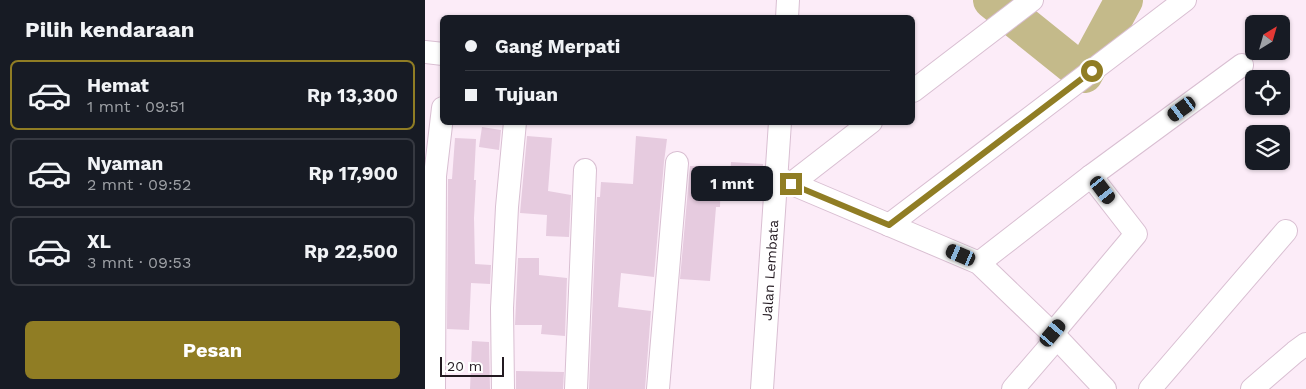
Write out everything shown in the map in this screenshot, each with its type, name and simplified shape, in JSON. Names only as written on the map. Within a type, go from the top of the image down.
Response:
[{"type":"street","points":[[787,15],[788,0]]},
{"type":"street","points":[[915,89],[1032,0]]},
{"type":"street","points":[[889,225],[1185,0]]},
{"type":"street","points":[[425,52],[440,54]]},
{"type":"street","points":[[979,263],[1091,176],[1242,64]]},
{"type":"street","points":[[434,389],[435,176],[441,125]]},
{"type":"street","points":[[503,389],[502,308],[507,207],[515,125]]},
{"type":"street","name":"Jalan Lembata","points":[[762,389],[784,180],[780,125]]},
{"type":"street","points":[[784,180],[866,125]]},
{"type":"street","points":[[658,389],[677,163]]},
{"type":"street","points":[[576,389],[585,170]]},
{"type":"street","points":[[1013,389],[1136,234],[1091,176]]},
{"type":"street","points":[[784,180],[979,263],[1055,335],[1105,389]]},
{"type":"street","points":[[1150,389],[1286,231]]},
{"type":"street","points":[[1253,389],[1302,353]]},
{"type":"building","points":[[482,127],[501,130],[499,150],[479,147]]},
{"type":"building","points":[[527,136],[552,138],[548,191],[571,195],[569,237],[546,236],[547,215],[520,213]]},
{"type":"building","points":[[636,136],[667,139],[654,277],[621,273],[618,307],[651,311],[645,389],[589,389],[597,197],[600,197],[601,182],[633,184]]},
{"type":"building","points":[[455,138],[476,139],[474,180],[476,180],[474,218],[475,264],[491,265],[490,284],[471,283],[469,330],[447,329],[448,179],[452,179]]},
{"type":"building","points":[[731,162],[763,164],[762,181],[730,179]]},
{"type":"building","points":[[690,166],[721,167],[720,207],[716,207],[710,281],[680,279]]},
{"type":"building","points":[[518,258],[539,258],[539,275],[567,278],[565,336],[541,334],[542,325],[515,325]]},
{"type":"building","points":[[472,341],[489,342],[490,389],[470,389]]},
{"type":"building","points":[[516,371],[564,372],[563,389],[516,389]]},
{"type":"waterway","points":[[992,0],[1084,74],[1124,0]]},
{"type":"route","points":[[791,184],[889,225],[1092,71]]}]
